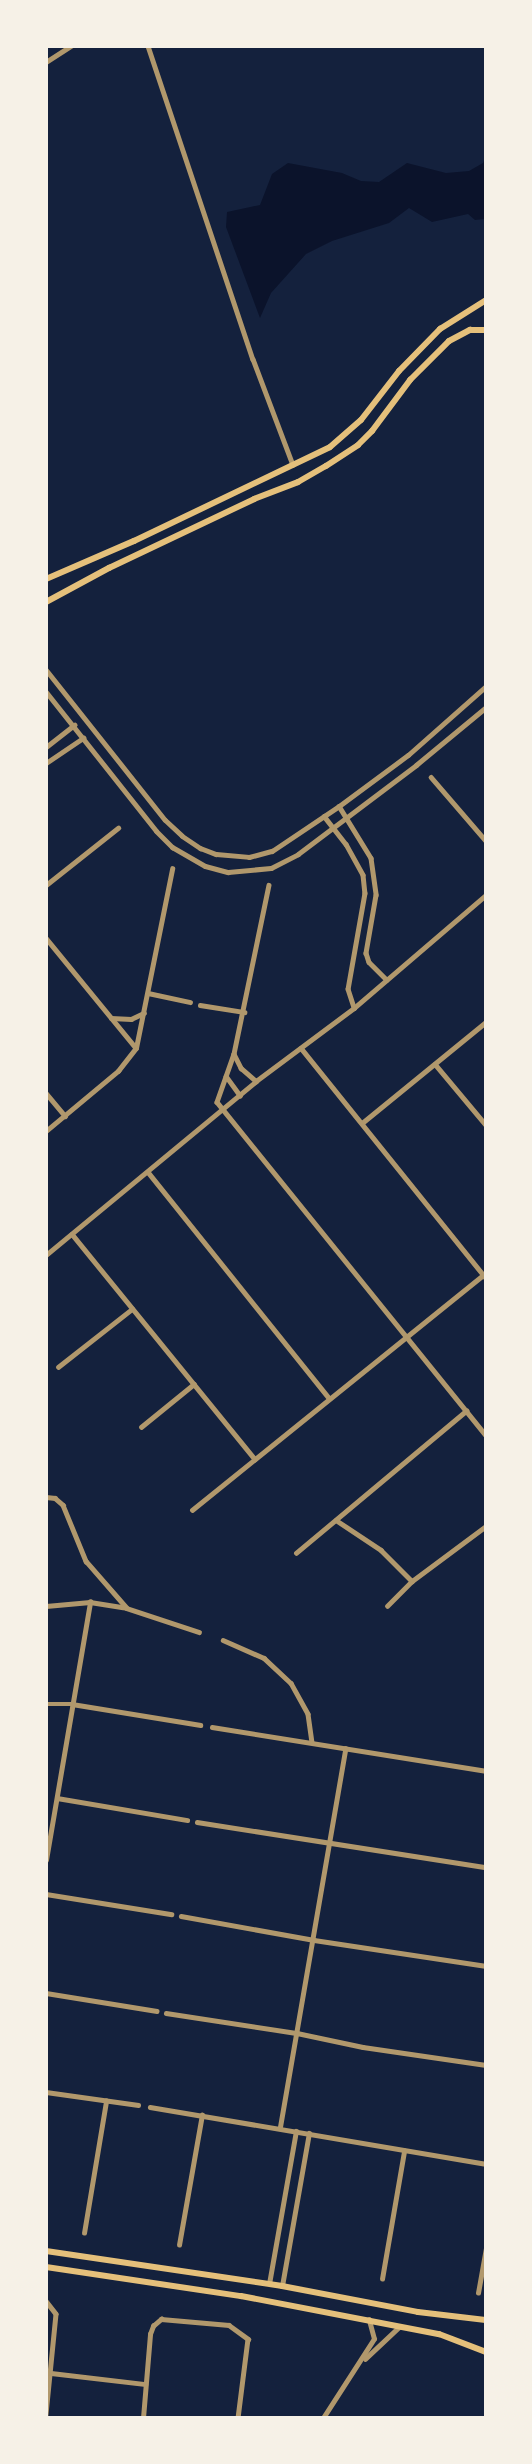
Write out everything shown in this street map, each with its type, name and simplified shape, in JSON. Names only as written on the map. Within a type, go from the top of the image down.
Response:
[{"type":"main road","points":[[46,579],[134,541],[245,485],[320,453],[346,435],[426,342],[440,329],[486,300]]},
{"type":"main road","points":[[46,602],[109,568],[254,499],[298,482],[326,466],[357,445],[372,431],[410,381],[448,341],[470,330],[486,330]]},
{"type":"main road","points":[[46,2252],[282,2286],[418,2312],[486,2320]]},
{"type":"main road","points":[[46,2267],[241,2296],[369,2320],[440,2334],[486,2352]]},
{"type":"street","points":[[46,62],[71,46]]},
{"type":"street","points":[[148,46],[253,359],[293,465]]},
{"type":"street","points":[[46,670],[165,820],[182,836],[200,848],[223,855],[249,857],[272,851],[339,806],[408,755],[486,686]]},
{"type":"street","points":[[46,692],[171,847],[205,866],[237,872],[271,868],[298,854],[348,818],[486,707]]},
{"type":"street","points":[[46,747],[74,725]]},
{"type":"street","points":[[46,763],[83,738]]},
{"type":"street","points":[[431,777],[486,841]]},
{"type":"street","points":[[339,806],[371,858],[375,873],[376,895],[366,953],[369,962],[387,980]]},
{"type":"street","points":[[324,816],[346,844],[363,876],[365,893],[348,989],[354,1008]]},
{"type":"street","points":[[46,885],[118,828]]},
{"type":"street","points":[[46,1131],[118,1071],[136,1048],[172,869]]},
{"type":"street","points":[[269,885],[234,1054],[217,1097],[222,1110],[486,1435]]},
{"type":"street","points":[[46,1255],[256,1081],[354,1008],[486,895]]},
{"type":"street","points":[[46,938],[136,1048]]},
{"type":"street","points":[[148,993],[190,1002]]},
{"type":"street","points":[[200,1005],[244,1011]]},
{"type":"street","points":[[111,1018],[131,1020],[144,1012]]},
{"type":"street","points":[[362,1124],[486,1022]]},
{"type":"street","points":[[192,1510],[406,1335],[484,1277],[301,1048]]},
{"type":"street","points":[[234,1054],[241,1068],[256,1081]]},
{"type":"street","points":[[435,1064],[486,1125]]},
{"type":"street","points":[[226,1076],[240,1095]]},
{"type":"street","points":[[46,1093],[65,1116]]},
{"type":"street","points":[[148,1172],[329,1398]]},
{"type":"street","points":[[72,1234],[255,1459]]},
{"type":"street","points":[[58,1367],[132,1309]]},
{"type":"street","points":[[141,1427],[194,1384]]},
{"type":"street","points":[[296,1553],[466,1411]]},
{"type":"street","points":[[46,1497],[55,1498],[63,1505],[86,1561],[128,1609]]},
{"type":"street","points":[[336,1520],[381,1550],[412,1581]]},
{"type":"street","points":[[387,1606],[412,1581],[486,1526]]},
{"type":"street","points":[[46,1860],[90,1602]]},
{"type":"street","points":[[46,1606],[90,1602],[128,1609],[199,1632]]},
{"type":"street","points":[[223,1640],[264,1658],[291,1683],[308,1714],[312,1742]]},
{"type":"street","points":[[46,1704],[72,1704],[200,1725]]},
{"type":"street","points":[[212,1727],[486,1771]]},
{"type":"street","points":[[280,2127],[314,1940],[328,1842],[345,1749]]},
{"type":"street","points":[[57,1798],[187,1820]]},
{"type":"street","points":[[197,1822],[486,1866]]},
{"type":"street","points":[[46,1894],[171,1914]]},
{"type":"street","points":[[181,1916],[314,1940],[486,1966]]},
{"type":"street","points":[[46,1993],[157,2011]]},
{"type":"street","points":[[165,2013],[297,2033],[363,2047],[486,2065]]},
{"type":"street","points":[[46,2092],[138,2105]]},
{"type":"street","points":[[84,2233],[106,2101]]},
{"type":"street","points":[[150,2107],[280,2127],[486,2164]]},
{"type":"street","points":[[179,2245],[202,2115]]},
{"type":"street","points":[[269,2284],[296,2131]]},
{"type":"street","points":[[282,2286],[309,2133]]},
{"type":"street","points":[[382,2279],[404,2151]]},
{"type":"street","points":[[478,2293],[486,2248]]},
{"type":"street","points":[[46,2301],[56,2313],[46,2415]]},
{"type":"street","points":[[143,2418],[150,2334],[153,2326],[161,2319],[229,2325],[248,2339],[238,2418]]},
{"type":"street","points":[[323,2418],[361,2363],[374,2339],[369,2320]]},
{"type":"street","points":[[361,2363],[399,2327]]},
{"type":"street","points":[[51,2373],[145,2384]]},
{"type":"water","points":[[485,158],[485,219],[475,220],[468,214],[432,222],[409,208],[389,223],[332,241],[306,254],[271,293],[260,318],[226,227],[227,212],[260,205],[272,174],[288,163],[342,173],[361,181],[379,182],[407,163],[446,173],[469,171],[483,163]]}]
